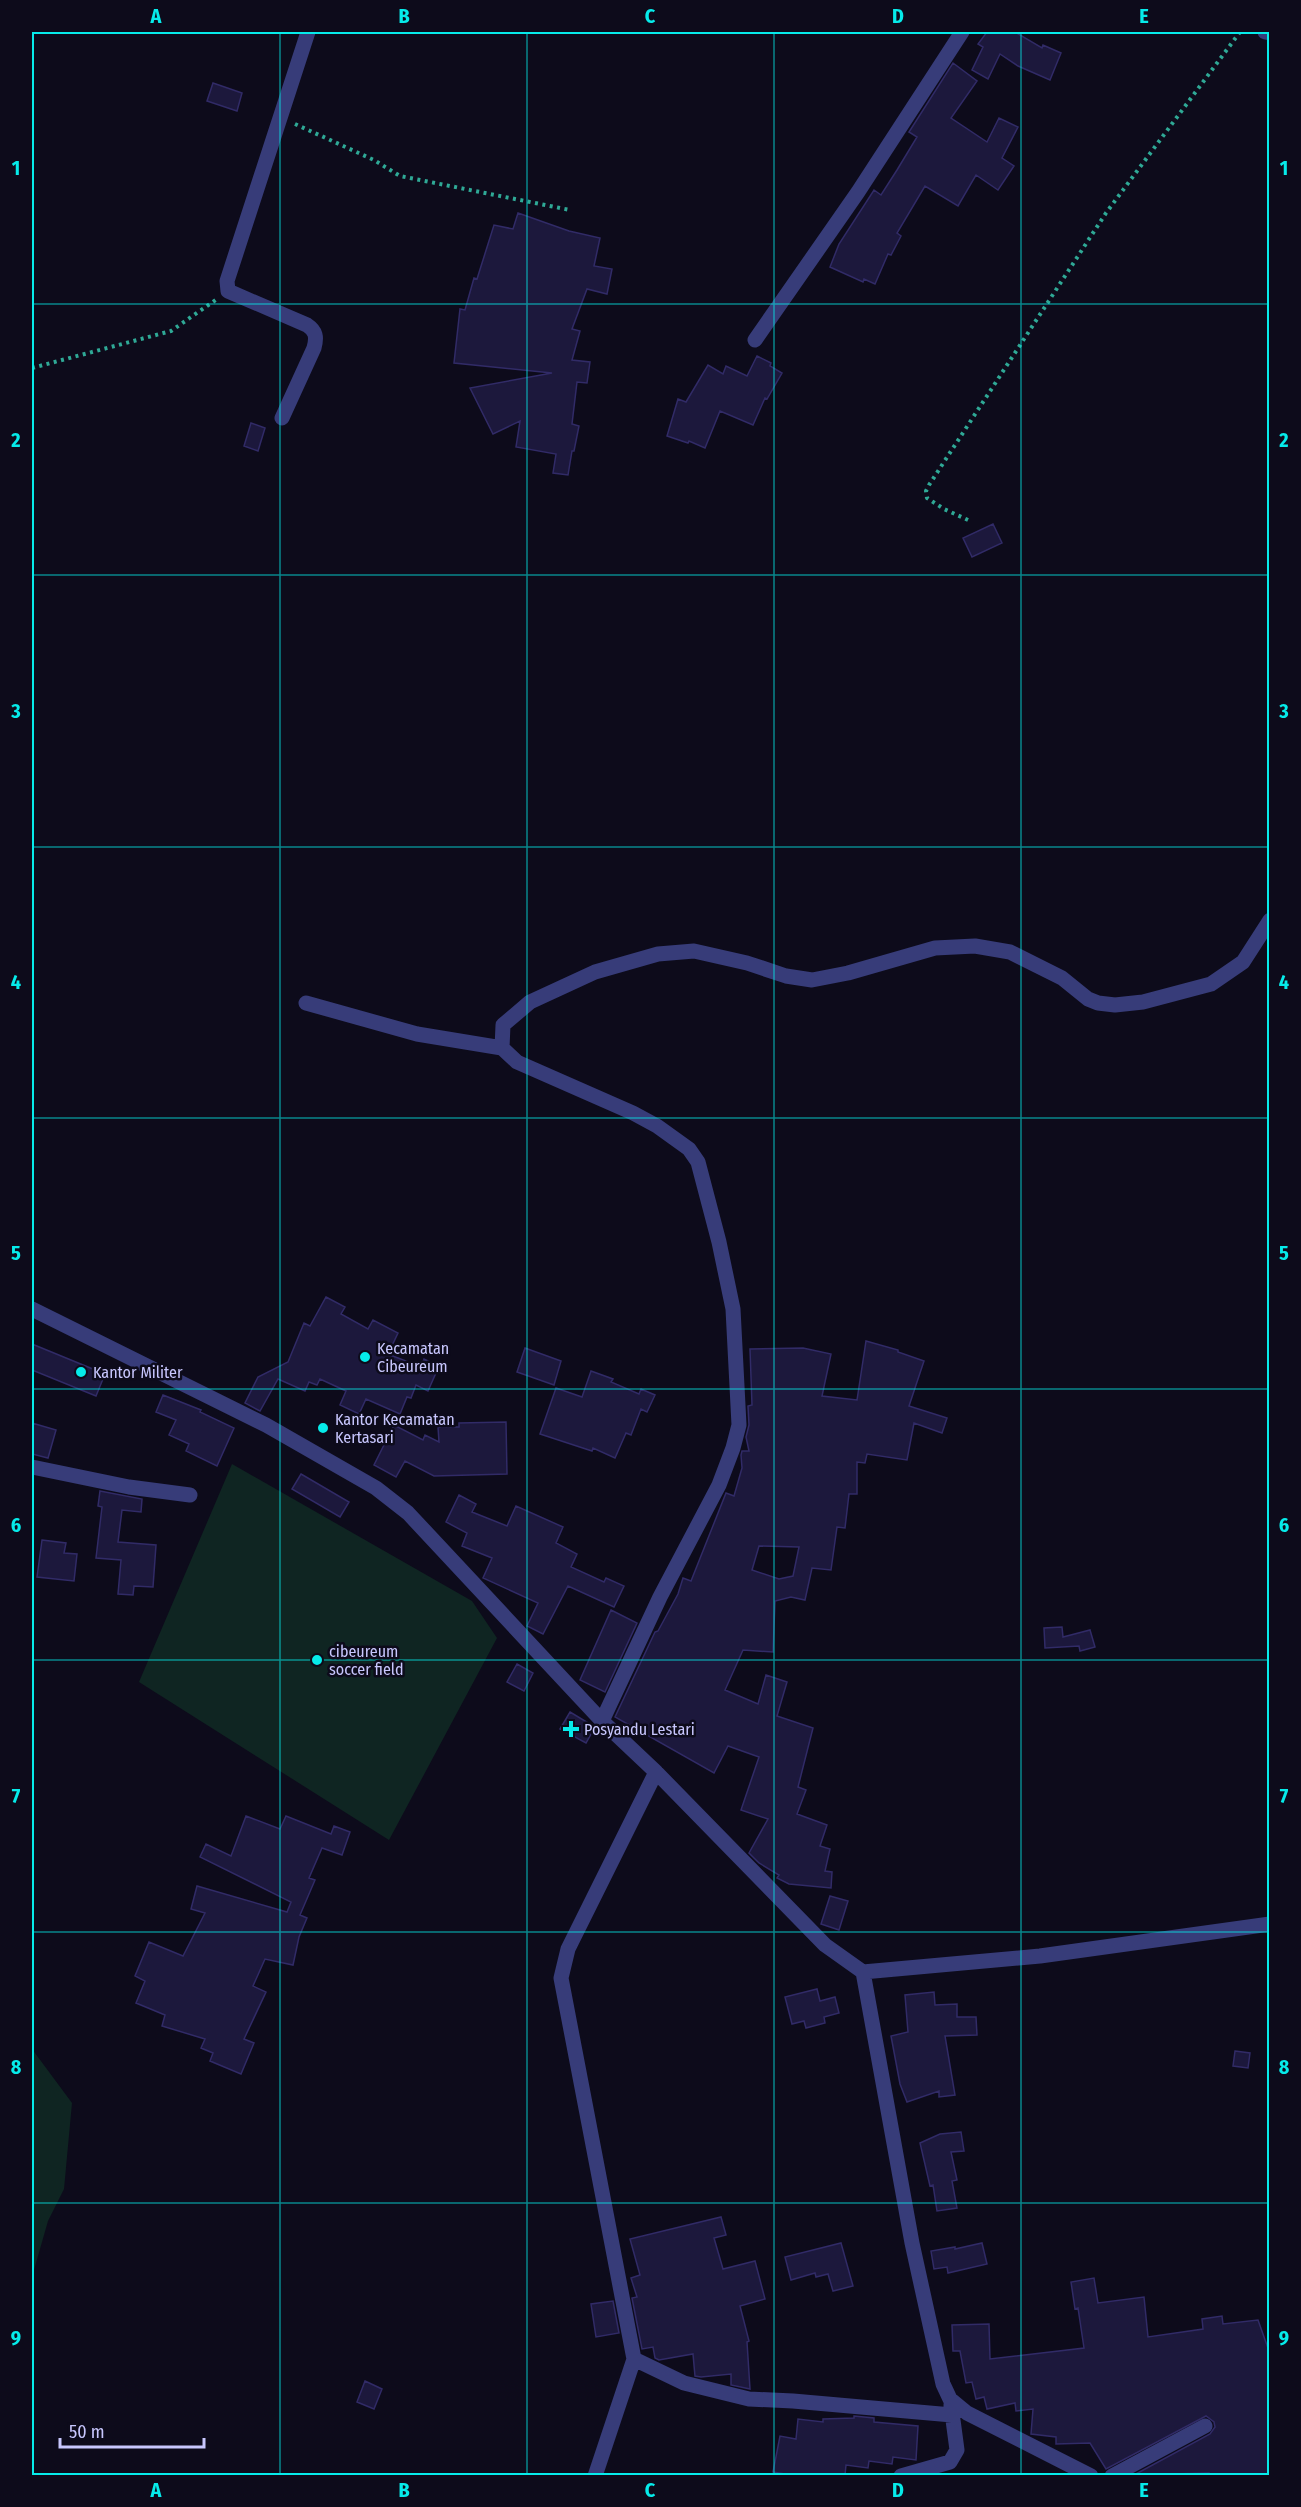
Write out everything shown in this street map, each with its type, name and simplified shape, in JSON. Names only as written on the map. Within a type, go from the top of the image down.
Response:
[{"type":"street","points":[[282,418],[314,348],[316,338],[313,330],[307,325],[228,291],[228,271],[308,32]]},
{"type":"street","points":[[755,340],[844,212],[962,32]]},
{"type":"street","points":[[502,1048],[503,1025],[530,1002],[595,972],[658,954],[694,951],[747,963],[786,976],[812,980],[848,973],[935,948],[975,946],[1010,952],[1062,978],[1088,999],[1106,1005],[1115,1005],[1143,1002],[1211,984],[1243,962],[1269,920]]},
{"type":"street","points":[[306,1003],[417,1034],[502,1048],[517,1062],[633,1113],[657,1126],[688,1149],[698,1162],[719,1242],[733,1309],[739,1425],[719,1485],[649,1618],[602,1721]]},
{"type":"street","points":[[32,1309],[266,1425],[376,1488],[408,1513],[602,1721],[825,1945],[863,1972],[1040,1956],[1269,1924]]},
{"type":"street","points":[[32,1467],[129,1487],[189,1495]]},
{"type":"street","points":[[595,2475],[634,2359],[561,1978],[568,1949],[656,1773]]},
{"type":"street","points":[[863,1972],[912,2243],[943,2384],[950,2399],[957,2450],[950,2462],[901,2475]]},
{"type":"street","points":[[634,2359],[684,2383],[748,2399],[793,2400],[952,2415]]},
{"type":"street","points":[[950,2399],[967,2413],[1091,2475]]},
{"type":"street","points":[[1112,2475],[1205,2426]]},
{"type":"path","points":[[968,520],[927,498],[926,491],[929,484],[1106,213],[1240,32]]},
{"type":"path","points":[[281,118],[374,160],[400,176],[570,210]]},
{"type":"path","points":[[32,368],[171,331],[228,291]]},
{"type":"green space","name":"cibeureum soccer field","points":[[232,1464],[472,1601],[497,1638],[389,1840],[139,1682]]},
{"type":"green space","points":[[32,2049],[72,2103],[64,2189],[48,2221],[32,2277]]},
{"type":"building","points":[[987,32],[1015,32],[1042,48],[1043,45],[1061,53],[1050,80],[1018,66],[1000,54],[988,79],[972,70],[983,47],[978,44]]},
{"type":"building","points":[[953,63],[977,81],[951,118],[987,142],[999,118],[1018,127],[1002,158],[1014,166],[998,190],[976,175],[958,206],[925,186],[897,233],[901,236],[891,255],[888,254],[875,284],[864,279],[863,282],[830,267],[839,244],[874,190],[881,195],[917,137],[909,132]]},
{"type":"building","points":[[213,83],[242,93],[237,111],[207,101]]},
{"type":"building","points":[[518,213],[569,231],[600,238],[594,266],[612,269],[607,294],[587,289],[572,329],[580,331],[572,360],[590,362],[587,383],[577,382],[572,424],[579,426],[568,475],[553,473],[556,454],[516,447],[520,421],[493,434],[470,388],[552,373],[454,363],[460,309],[465,310],[474,278],[477,279],[494,225],[513,229]]},
{"type":"building","points":[[757,356],[771,363],[770,366],[782,373],[767,399],[765,398],[753,425],[720,411],[705,448],[689,441],[688,443],[667,436],[678,399],[686,402],[708,365],[723,374],[726,366],[747,376]]},
{"type":"building","points":[[251,423],[265,428],[258,451],[244,446]]},
{"type":"building","points":[[993,524],[1002,543],[972,557],[963,538]]},
{"type":"building","points":[[326,1297],[345,1307],[341,1314],[368,1329],[373,1320],[398,1333],[388,1354],[421,1367],[424,1359],[439,1366],[428,1391],[416,1385],[411,1398],[407,1397],[400,1414],[366,1399],[359,1414],[340,1405],[346,1391],[320,1379],[317,1385],[309,1382],[305,1391],[278,1379],[260,1411],[245,1403],[258,1377],[288,1362],[304,1323],[310,1326]]},
{"type":"building","points":[[866,1341],[898,1350],[898,1352],[924,1361],[909,1406],[947,1418],[942,1433],[914,1423],[907,1460],[867,1454],[865,1463],[857,1462],[857,1494],[849,1494],[845,1528],[837,1527],[831,1570],[812,1568],[805,1600],[791,1597],[775,1601],[773,1652],[743,1650],[725,1690],[758,1704],[766,1675],[787,1682],[777,1716],[813,1728],[798,1787],[806,1790],[797,1814],[827,1825],[820,1846],[830,1849],[825,1871],[832,1872],[831,1888],[789,1884],[777,1878],[779,1875],[759,1863],[749,1853],[768,1819],[741,1810],[759,1757],[728,1746],[714,1773],[615,1717],[655,1632],[658,1631],[678,1594],[683,1578],[691,1581],[726,1493],[734,1496],[742,1468],[742,1451],[749,1451],[746,1437],[749,1425],[748,1406],[752,1405],[750,1349],[803,1348],[831,1354],[822,1396],[857,1400]],"holes":[[[759,1546],[799,1547],[793,1576],[779,1579],[752,1570]]]},
{"type":"building","points":[[32,1344],[105,1374],[96,1396],[32,1370]]},
{"type":"building","points":[[525,1348],[561,1361],[554,1385],[517,1372]]},
{"type":"building","points":[[591,1371],[613,1379],[611,1382],[639,1394],[641,1389],[655,1395],[647,1412],[641,1409],[631,1435],[626,1433],[615,1458],[593,1448],[592,1451],[540,1434],[556,1388],[582,1397]]},
{"type":"building","points":[[163,1395],[201,1410],[200,1412],[234,1428],[217,1466],[186,1451],[189,1444],[169,1435],[176,1420],[156,1412]]},
{"type":"building","points":[[506,1422],[507,1474],[434,1476],[405,1461],[396,1477],[374,1465],[394,1425],[423,1440],[425,1435],[439,1442],[438,1427],[459,1427],[459,1423]]},
{"type":"building","points":[[32,1423],[56,1430],[48,1458],[32,1454]]},
{"type":"building","points":[[301,1474],[349,1502],[340,1517],[292,1489]]},
{"type":"building","points":[[100,1491],[142,1499],[141,1512],[122,1510],[118,1542],[156,1545],[153,1587],[134,1586],[133,1595],[118,1594],[121,1560],[96,1558],[102,1507],[98,1506]]},
{"type":"building","points":[[459,1495],[476,1504],[472,1512],[507,1526],[516,1506],[563,1527],[556,1543],[577,1554],[571,1567],[604,1582],[606,1578],[624,1586],[614,1607],[568,1586],[543,1634],[527,1626],[538,1603],[483,1578],[492,1558],[462,1546],[467,1533],[446,1522]]},
{"type":"building","points":[[42,1540],[66,1543],[64,1553],[77,1554],[74,1581],[37,1577]]},
{"type":"building","points":[[611,1610],[637,1623],[605,1692],[580,1680]]},
{"type":"building","points":[[1062,1627],[1063,1637],[1090,1630],[1095,1647],[1080,1651],[1079,1646],[1045,1648],[1044,1628]]},
{"type":"building","points":[[517,1664],[533,1673],[524,1691],[507,1682]]},
{"type":"building","points":[[570,1712],[595,1727],[586,1743],[560,1729]]},
{"type":"building","points":[[246,1816],[280,1829],[286,1816],[331,1834],[334,1826],[350,1832],[342,1855],[322,1848],[309,1878],[315,1880],[300,1915],[307,1918],[299,1937],[293,1965],[265,1959],[253,1986],[266,1992],[244,2039],[254,2043],[241,2074],[210,2061],[213,2053],[201,2048],[205,2039],[162,2026],[165,2015],[136,2003],[145,1981],[135,1976],[149,1942],[183,1956],[205,1913],[191,1909],[197,1886],[287,1912],[291,1902],[200,1857],[206,1844],[231,1856]]},
{"type":"building","points":[[830,1896],[848,1901],[839,1930],[821,1924]]},
{"type":"building","points":[[817,1989],[820,2001],[835,1997],[839,2013],[824,2017],[825,2023],[806,2028],[804,2021],[792,2024],[785,1997]]},
{"type":"building","points":[[934,1992],[935,2005],[957,2004],[957,2017],[976,2017],[977,2035],[945,2036],[955,2095],[939,2097],[939,2091],[907,2102],[900,2084],[891,2036],[908,2032],[905,1995]]},
{"type":"building","points":[[1235,2051],[1250,2053],[1248,2068],[1233,2066]]},
{"type":"building","points":[[961,2132],[964,2151],[951,2152],[957,2180],[952,2181],[957,2208],[937,2211],[933,2185],[930,2186],[920,2143],[940,2134]]},
{"type":"building","points":[[721,2217],[726,2235],[714,2238],[723,2269],[755,2261],[765,2299],[740,2306],[749,2341],[747,2342],[750,2389],[731,2385],[731,2374],[695,2376],[693,2354],[659,2360],[655,2358],[653,2347],[642,2349],[632,2298],[637,2297],[631,2278],[640,2275],[630,2239]]},
{"type":"building","points":[[841,2243],[853,2286],[833,2291],[828,2274],[816,2277],[815,2273],[791,2280],[785,2257]]},
{"type":"building","points":[[982,2243],[987,2264],[948,2273],[947,2267],[934,2269],[931,2251]]},
{"type":"building","points":[[1094,2278],[1098,2303],[1144,2297],[1148,2337],[1203,2329],[1202,2319],[1222,2316],[1223,2324],[1258,2320],[1269,2351],[1269,2475],[1209,2475],[1209,2473],[1134,2475],[1210,2434],[1215,2427],[1214,2422],[1206,2416],[1106,2469],[1090,2443],[1056,2444],[1056,2437],[1031,2434],[1033,2409],[1016,2411],[1015,2403],[987,2409],[984,2397],[976,2399],[972,2382],[966,2383],[960,2351],[953,2351],[952,2325],[989,2324],[990,2359],[1084,2348],[1078,2308],[1075,2309],[1071,2282]]},
{"type":"building","points":[[613,2301],[619,2333],[596,2337],[591,2304]]},
{"type":"building","points":[[365,2381],[382,2389],[374,2409],[357,2402]]},
{"type":"building","points":[[854,2416],[874,2418],[874,2422],[918,2426],[916,2460],[893,2457],[892,2464],[869,2461],[868,2468],[846,2465],[845,2475],[791,2475],[773,2472],[780,2436],[796,2439],[798,2419],[823,2422],[823,2419],[854,2418]]},
{"type":"place","name":"Kecamatan Cibeureum","points":[[365,1357]]},
{"type":"place","name":"Kantor Militer","points":[[81,1372]]},
{"type":"place","name":"Kantor Kecamatan Kertasari","points":[[323,1428]]},
{"type":"place","name":"cibeureum soccer field","points":[[317,1660]]},
{"type":"place","name":"Posyandu Lestari","points":[[571,1729]]}]
